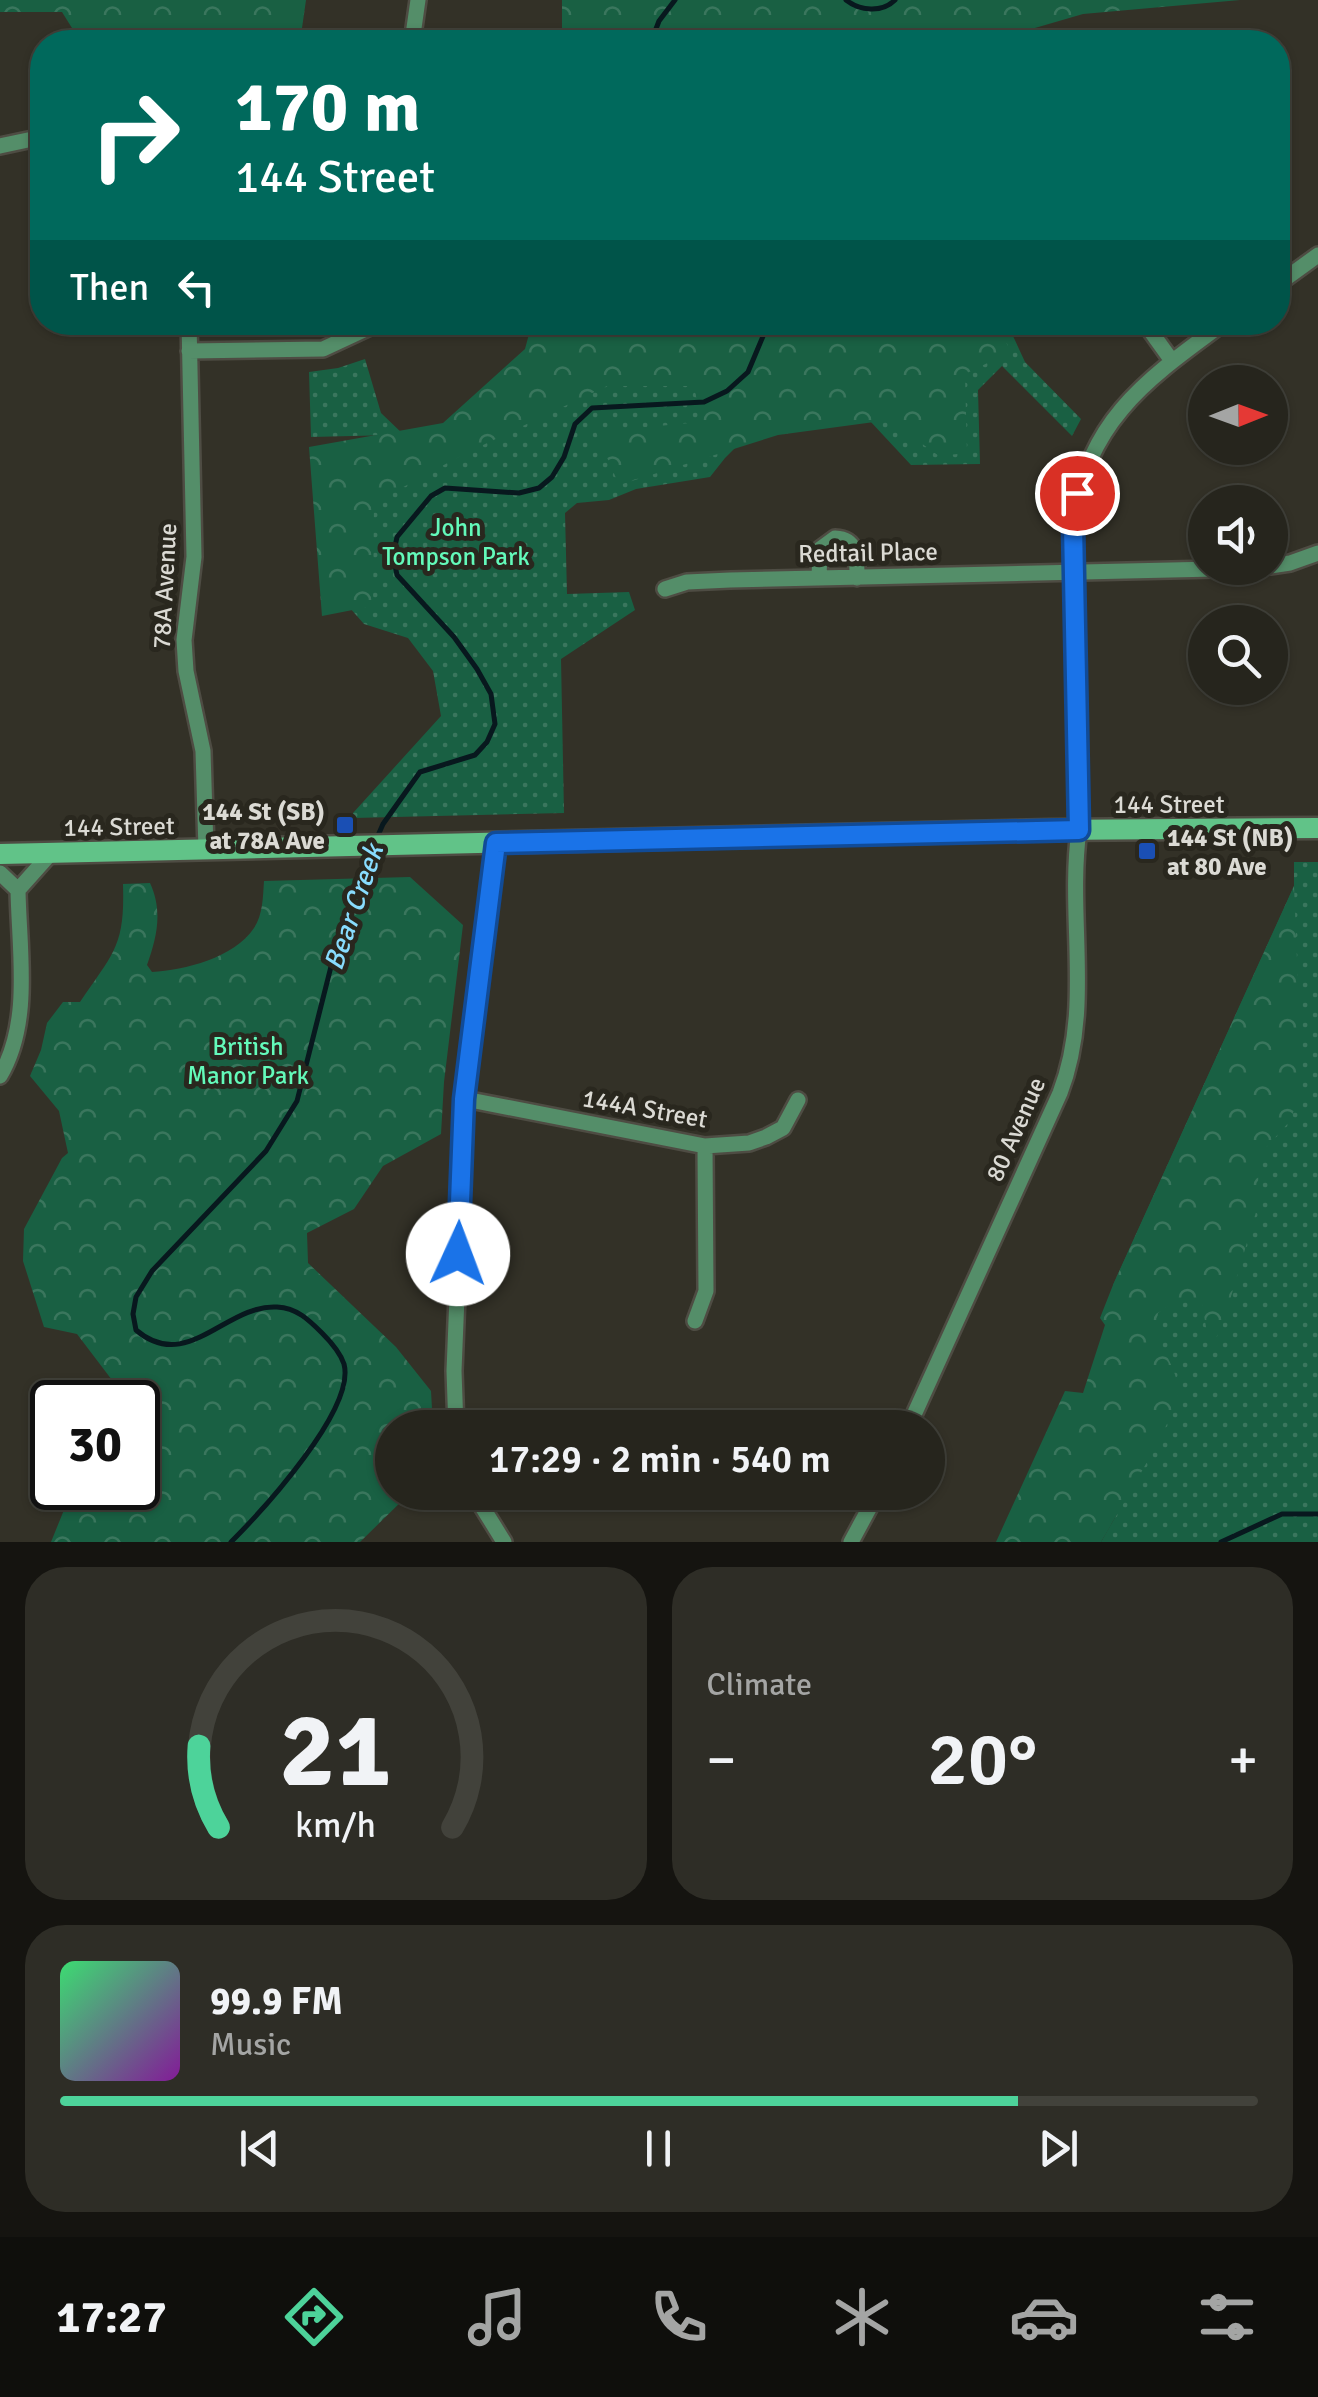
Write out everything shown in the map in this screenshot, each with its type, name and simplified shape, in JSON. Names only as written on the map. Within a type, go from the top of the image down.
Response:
[{"type":"main road","name":"144 Street","points":[[0,854],[1318,828]]},
{"type":"street","points":[[414,30],[418,0]]},
{"type":"street","points":[[0,146],[30,140]]},
{"type":"street","points":[[1290,275],[1318,254]]},
{"type":"street","name":"78A Avenue","points":[[189,335],[194,557],[184,640],[186,671],[202,736],[206,850]]},
{"type":"street","points":[[190,350],[324,348],[352,335]]},
{"type":"street","points":[[1153,335],[1172,361]]},
{"type":"street","name":"80 Avenue","points":[[916,1410],[1068,1070],[1078,1006],[1073,525],[1077,493],[1093,449],[1132,395],[1207,335]]},
{"type":"street","points":[[819,578],[820,550],[834,538],[847,540],[856,550],[857,578]]},
{"type":"street","points":[[1288,564],[1318,553]]},
{"type":"street","name":"Redtail Place","points":[[665,590],[687,582],[1188,570]]},
{"type":"street","points":[[455,1410],[464,1099],[496,843]]},
{"type":"street","points":[[0,1076],[14,1050],[20,1020],[18,890],[52,853]]},
{"type":"street","points":[[0,873],[18,890]]},
{"type":"street","name":"144A Street","points":[[464,1099],[705,1146],[766,1137],[783,1128],[798,1100]]},
{"type":"street","points":[[695,1321],[706,1291],[705,1146]]},
{"type":"street","points":[[484,1510],[504,1542]]},
{"type":"street","points":[[851,1542],[869,1510]]},
{"type":"green space","points":[[0,0],[306,0],[302,30],[72,28],[62,12],[0,12]]},
{"type":"green space","points":[[562,0],[1240,0],[1083,14],[1028,30],[562,30]]},
{"type":"green space","points":[[529,335],[1004,335],[1010,352],[965,374],[967,453],[939,456],[889,420],[778,435],[619,485],[596,432],[700,422],[694,386],[607,386],[464,454],[374,503],[373,606],[322,616],[309,447],[443,423],[525,349]]},
{"type":"green space","name":"John Tompson Park","points":[[542,335],[1013,335],[1025,362],[1081,419],[1072,436],[1002,366],[978,390],[980,464],[911,465],[870,421],[749,434],[710,477],[636,489],[609,500],[577,503],[565,513],[567,594],[629,592],[635,610],[561,659],[564,813],[353,818],[353,813],[441,716],[433,671],[408,638],[364,624],[349,607],[337,567],[393,435],[311,437],[309,372],[365,359],[381,413],[404,435],[438,434]]},
{"type":"green space","points":[[1294,862],[1318,862],[1318,1542],[1101,1542],[1117,1514],[1113,1285],[1294,886]]},
{"type":"green space","name":"British Manor Park","points":[[410,877],[463,925],[441,1134],[383,1166],[354,1209],[307,1233],[308,1263],[396,1347],[431,1391],[432,1410],[375,1410],[375,1510],[393,1510],[360,1542],[51,1542],[64,1510],[160,1510],[160,1380],[112,1380],[77,1334],[44,1327],[23,1261],[24,1229],[68,1153],[59,1111],[30,1076],[47,1023],[63,1002],[80,1002],[109,959],[122,922],[123,884],[150,883],[154,893],[157,924],[147,965],[152,972],[208,960],[234,947],[254,928],[259,917],[264,881]]},
{"type":"green space","points":[[1294,886],[1299,1096],[1290,1121],[1263,1151],[1258,1174],[1259,1202],[1222,1327],[1216,1338],[1208,1339],[1202,1303],[1196,1301],[1179,1301],[1158,1313],[1158,1334],[1175,1373],[1178,1395],[1157,1444],[1101,1542],[996,1542],[1065,1391],[1083,1393],[1105,1325],[1100,1318],[1113,1285]]},
{"type":"waterway","name":"Bear Creek","points":[[656,30],[675,0]]},
{"type":"waterway","name":"Bear Creek","points":[[846,0],[871,9],[895,0]]},
{"type":"waterway","name":"Bear Creek","points":[[376,840],[420,772],[475,755],[487,742],[495,724],[491,694],[477,669],[454,637],[397,575],[393,556],[397,537],[431,496],[445,488],[519,493],[539,488],[552,477],[564,457],[575,424],[592,408],[704,402],[727,391],[748,372],[764,335]]},
{"type":"waterway","name":"Bear Creek","points":[[231,1542],[284,1484],[322,1432],[344,1383],[344,1364],[332,1344],[307,1319],[277,1307],[258,1309],[190,1341],[172,1345],[155,1342],[136,1330],[136,1297],[152,1271],[266,1151],[297,1101],[340,931],[372,850]]},
{"type":"waterway","points":[[1221,1542],[1282,1514],[1318,1514]]},
{"type":"place","name":"144 St (SB) at 78A Ave","points":[[345,825]]},
{"type":"place","name":"144 St (NB) at 80 Ave","points":[[1147,851]]},
{"type":"route","points":[[458,1254],[464,1099],[496,843],[1079,830],[1073,525],[1077,493]]}]
